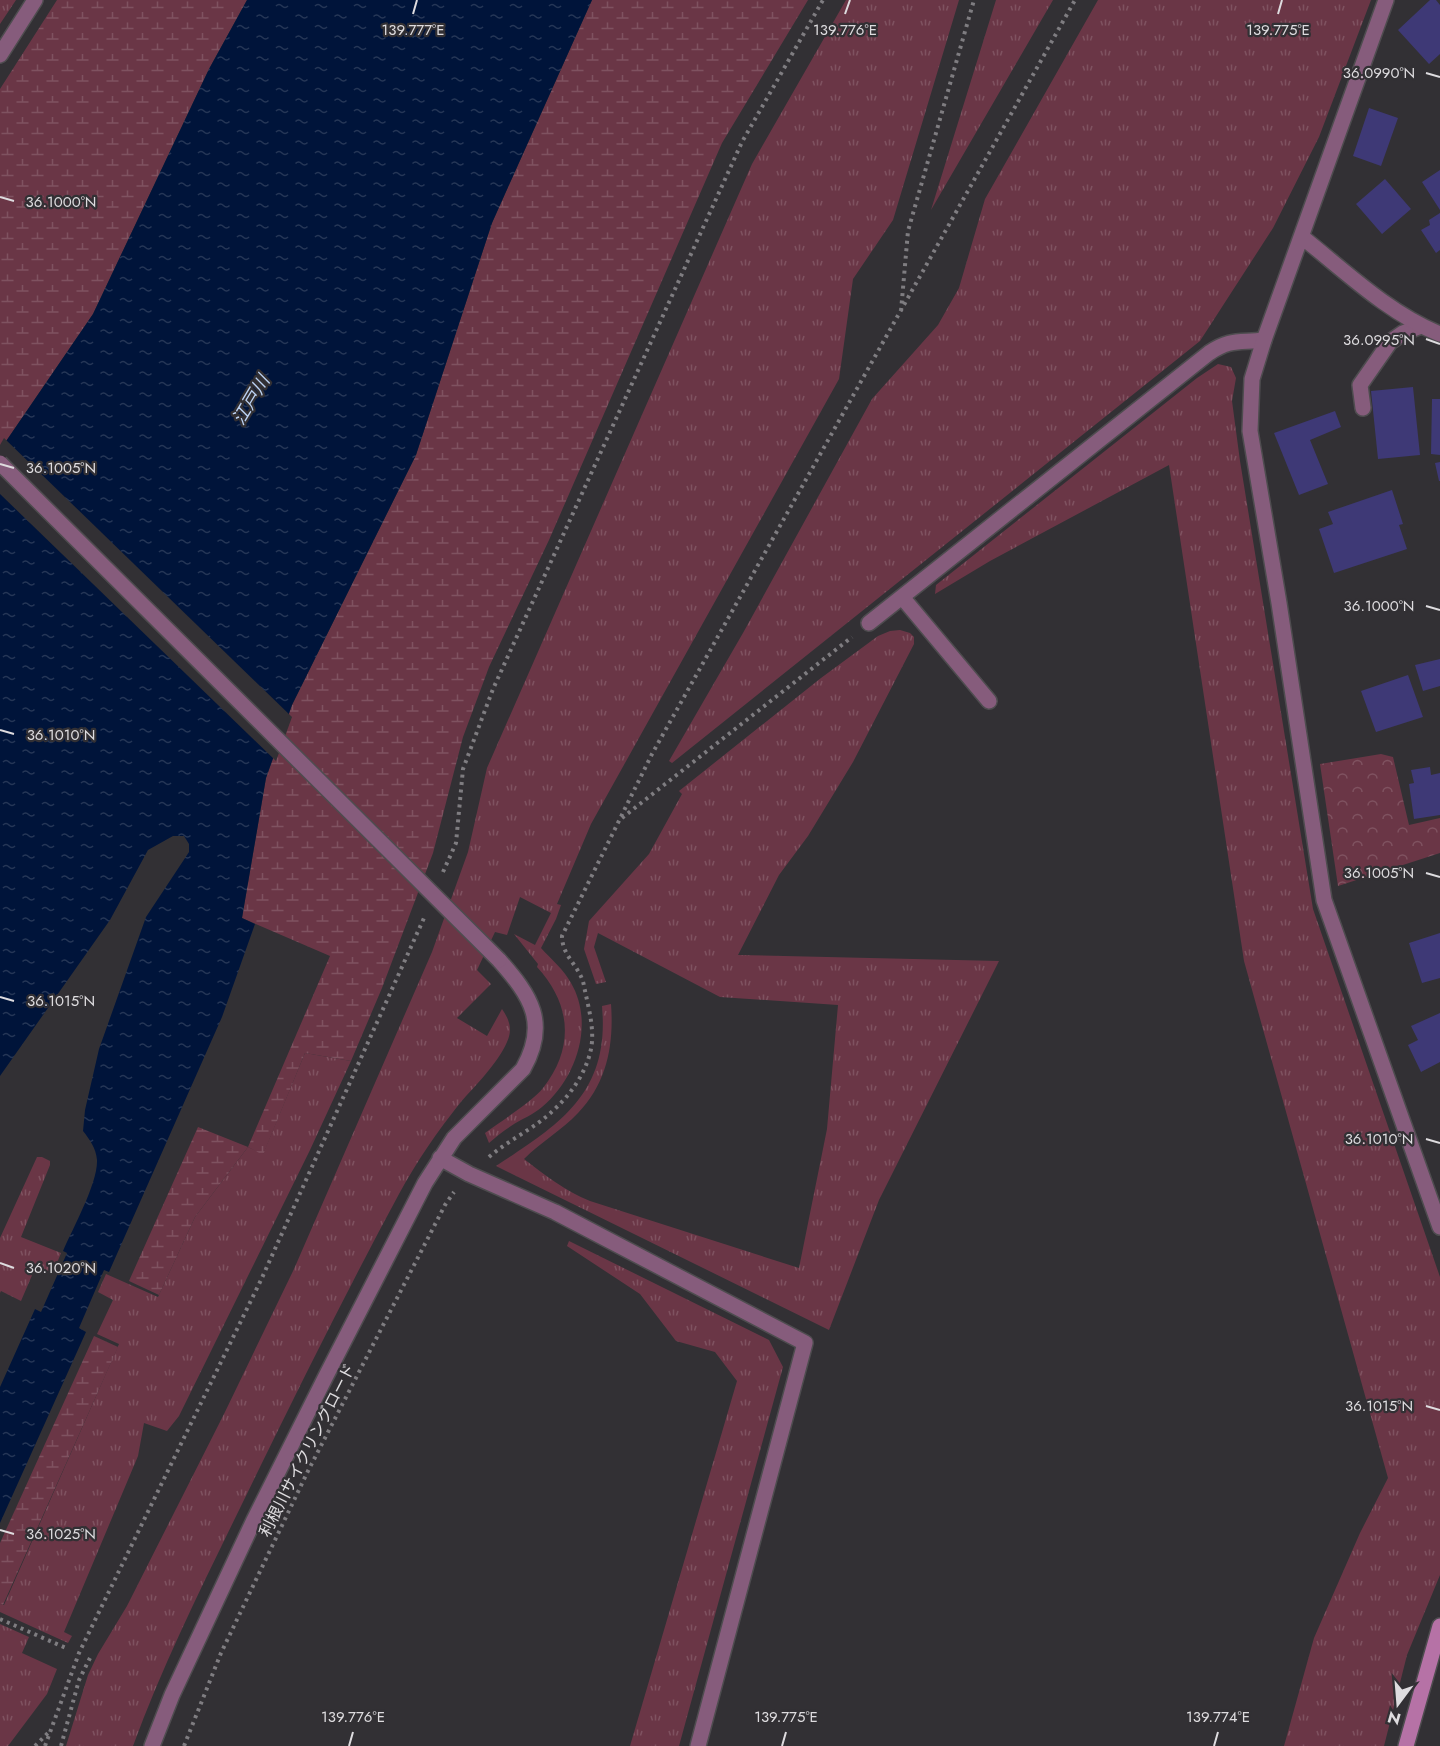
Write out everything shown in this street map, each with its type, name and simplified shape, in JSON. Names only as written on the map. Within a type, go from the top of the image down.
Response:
[{"type":"street","points":[[0,55],[35,0]]},
{"type":"street","points":[[1386,0],[1264,340],[1252,379],[1250,431],[1279,603],[1324,900],[1440,1227]]},
{"type":"street","points":[[1302,237],[1394,310],[1440,334]]},
{"type":"street","points":[[1363,408],[1360,385],[1390,342],[1403,333],[1421,326]]},
{"type":"street","points":[[868,623],[1209,352],[1234,340],[1250,342],[1264,340]]},
{"type":"street","points":[[0,463],[498,960],[515,978],[533,1009],[536,1021],[536,1037],[531,1055],[523,1069],[454,1138],[440,1158],[254,1520],[172,1695],[152,1746]]},
{"type":"street","points":[[902,597],[989,701]]},
{"type":"street","points":[[440,1158],[469,1174],[555,1212],[805,1343],[698,1746]]},
{"type":"street","points":[[1406,1746],[1440,1626]]},
{"type":"path","points":[[442,874],[456,843],[463,769],[493,689],[742,142],[823,0]]},
{"type":"path","points":[[900,313],[908,231],[974,0]]},
{"type":"path","name":"利根川サイクリングロード","points":[[184,1746],[221,1653],[308,1471],[445,1205],[469,1174],[492,1154],[542,1120],[565,1101],[580,1076],[591,1050],[591,1022],[583,978],[562,947],[562,936],[658,743],[1075,0]]},
{"type":"path","points":[[621,820],[868,623]]},
{"type":"path","points":[[45,1746],[79,1653],[261,1280],[425,916]]},
{"type":"path","points":[[0,1619],[66,1648]]},
{"type":"path","points":[[61,1746],[79,1680],[90,1658]]},
{"type":"path","points":[[35,1746],[49,1732]]},
{"type":"green space","points":[[0,0],[16,0],[0,24]]},
{"type":"green space","points":[[57,0],[247,0],[209,69],[93,314],[0,450],[0,89]]},
{"type":"green space","points":[[592,0],[808,0],[722,143],[549,540],[489,667],[463,737],[433,853],[382,988],[351,1061],[305,1053],[263,1155],[248,1147],[330,956],[242,918],[266,778],[292,705],[416,455],[492,223]]},
{"type":"green space","points":[[846,0],[959,0],[893,220],[853,279],[839,379],[591,824],[557,904],[561,905],[556,919],[541,948],[565,974],[578,999],[581,1033],[572,1066],[564,1082],[542,1107],[489,1143],[485,1133],[543,1088],[553,1073],[564,1041],[565,1026],[557,996],[537,967],[538,964],[514,934],[535,945],[551,913],[520,897],[507,935],[495,932],[477,970],[491,984],[457,1018],[487,1036],[502,1009],[509,1024],[510,1033],[507,1042],[492,1066],[460,1103],[428,1147],[379,1232],[299,1388],[198,1595],[157,1685],[133,1746],[66,1746],[88,1675],[127,1606],[294,1269],[432,952],[468,852],[487,768],[752,164]]},
{"type":"green space","points":[[996,0],[1053,0],[931,210]]},
{"type":"green space","points":[[1098,0],[1371,0],[1319,137],[1273,228],[1200,341],[672,763],[669,761],[743,633],[872,399],[938,325],[959,288],[985,199]]},
{"type":"green space","points":[[1218,364],[1231,367],[1236,378],[1232,401],[1240,461],[1313,909],[1440,1277],[1440,1575],[1407,1655],[1384,1746],[1284,1746],[1314,1638],[1360,1533],[1388,1478],[1244,961],[1169,465],[990,561],[935,594],[936,585],[1197,378]]},
{"type":"green space","points":[[900,630],[914,637],[914,644],[853,762],[808,836],[779,875],[738,955],[999,961],[879,1200],[829,1330],[496,1166],[541,1136],[576,1103],[589,1084],[598,1062],[602,1036],[602,1006],[611,1004],[610,1049],[596,1089],[572,1119],[524,1159],[564,1188],[590,1201],[799,1268],[827,1129],[838,1005],[720,997],[598,933],[594,947],[606,982],[596,984],[584,949],[589,921],[649,854],[682,794],[679,791],[821,678],[878,636]]},
{"type":"green space","points":[[1381,754],[1393,757],[1409,825],[1440,818],[1440,853],[1338,886],[1320,764]]},
{"type":"green space","points":[[305,1053],[351,1061],[310,1150],[179,1416],[167,1431],[144,1423],[138,1456],[64,1632],[72,1636],[68,1643],[0,1612],[0,1604],[4,1605],[119,1344],[97,1334],[113,1300],[98,1292],[106,1274],[158,1297],[195,1217],[248,1147],[263,1154]]},
{"type":"green space","points":[[198,1127],[248,1147],[195,1217],[159,1295],[129,1281]]},
{"type":"green space","points":[[37,1157],[50,1161],[50,1165],[21,1237],[61,1253],[53,1273],[36,1266],[21,1301],[1,1291],[0,1293],[0,1238]]},
{"type":"green space","points":[[569,1241],[769,1340],[783,1367],[679,1746],[630,1746],[737,1381],[715,1352],[676,1341],[640,1294],[567,1246]]},
{"type":"green space","points":[[94,1336],[118,1347],[3,1605],[0,1604],[0,1543]]},
{"type":"green space","points":[[0,1624],[29,1637],[22,1653],[57,1669],[47,1694],[8,1746],[0,1746]]},
{"type":"water","name":"江戸川","points":[[247,0],[592,0],[492,223],[416,455],[292,705],[266,778],[242,918],[255,924],[222,1017],[109,1272],[104,1270],[79,1328],[86,1332],[0,1523],[0,1387],[35,1309],[41,1312],[67,1253],[63,1251],[94,1181],[97,1160],[94,1148],[83,1131],[85,1110],[99,1049],[146,917],[189,852],[189,844],[184,836],[173,836],[148,850],[110,920],[0,1076],[0,450],[93,314],[209,69]]},
{"type":"pier","points":[[4,438],[292,717],[276,761],[0,494],[0,445]]},
{"type":"building","points":[[1430,0],[1436,0],[1440,5],[1440,54],[1429,64],[1398,30]]},
{"type":"building","points":[[1369,108],[1398,118],[1381,166],[1353,156]]},
{"type":"building","points":[[1440,170],[1440,210],[1422,182]]},
{"type":"building","points":[[1385,179],[1411,209],[1382,234],[1356,204]]},
{"type":"building","points":[[1440,213],[1440,250],[1436,253],[1421,230],[1430,225],[1429,220]]},
{"type":"building","points":[[1413,387],[1420,455],[1378,459],[1371,391]]},
{"type":"building","points":[[1432,399],[1440,399],[1440,455],[1431,454]]},
{"type":"building","points":[[1335,411],[1341,427],[1310,440],[1328,484],[1299,495],[1274,433]]},
{"type":"building","points":[[1440,462],[1440,481],[1439,481],[1435,463]]},
{"type":"building","points":[[1392,490],[1403,524],[1399,525],[1407,549],[1334,573],[1319,529],[1333,524],[1328,512]]},
{"type":"building","points":[[1440,659],[1440,686],[1423,691],[1415,665]]},
{"type":"building","points":[[1408,675],[1423,717],[1376,732],[1361,691]]},
{"type":"building","points":[[1430,767],[1431,775],[1440,773],[1440,815],[1414,819],[1409,784],[1414,783],[1411,770]]},
{"type":"building","points":[[1440,933],[1440,978],[1422,983],[1409,943]]},
{"type":"building","points":[[1440,1013],[1440,1062],[1421,1072],[1408,1045],[1418,1040],[1411,1026]]}]
